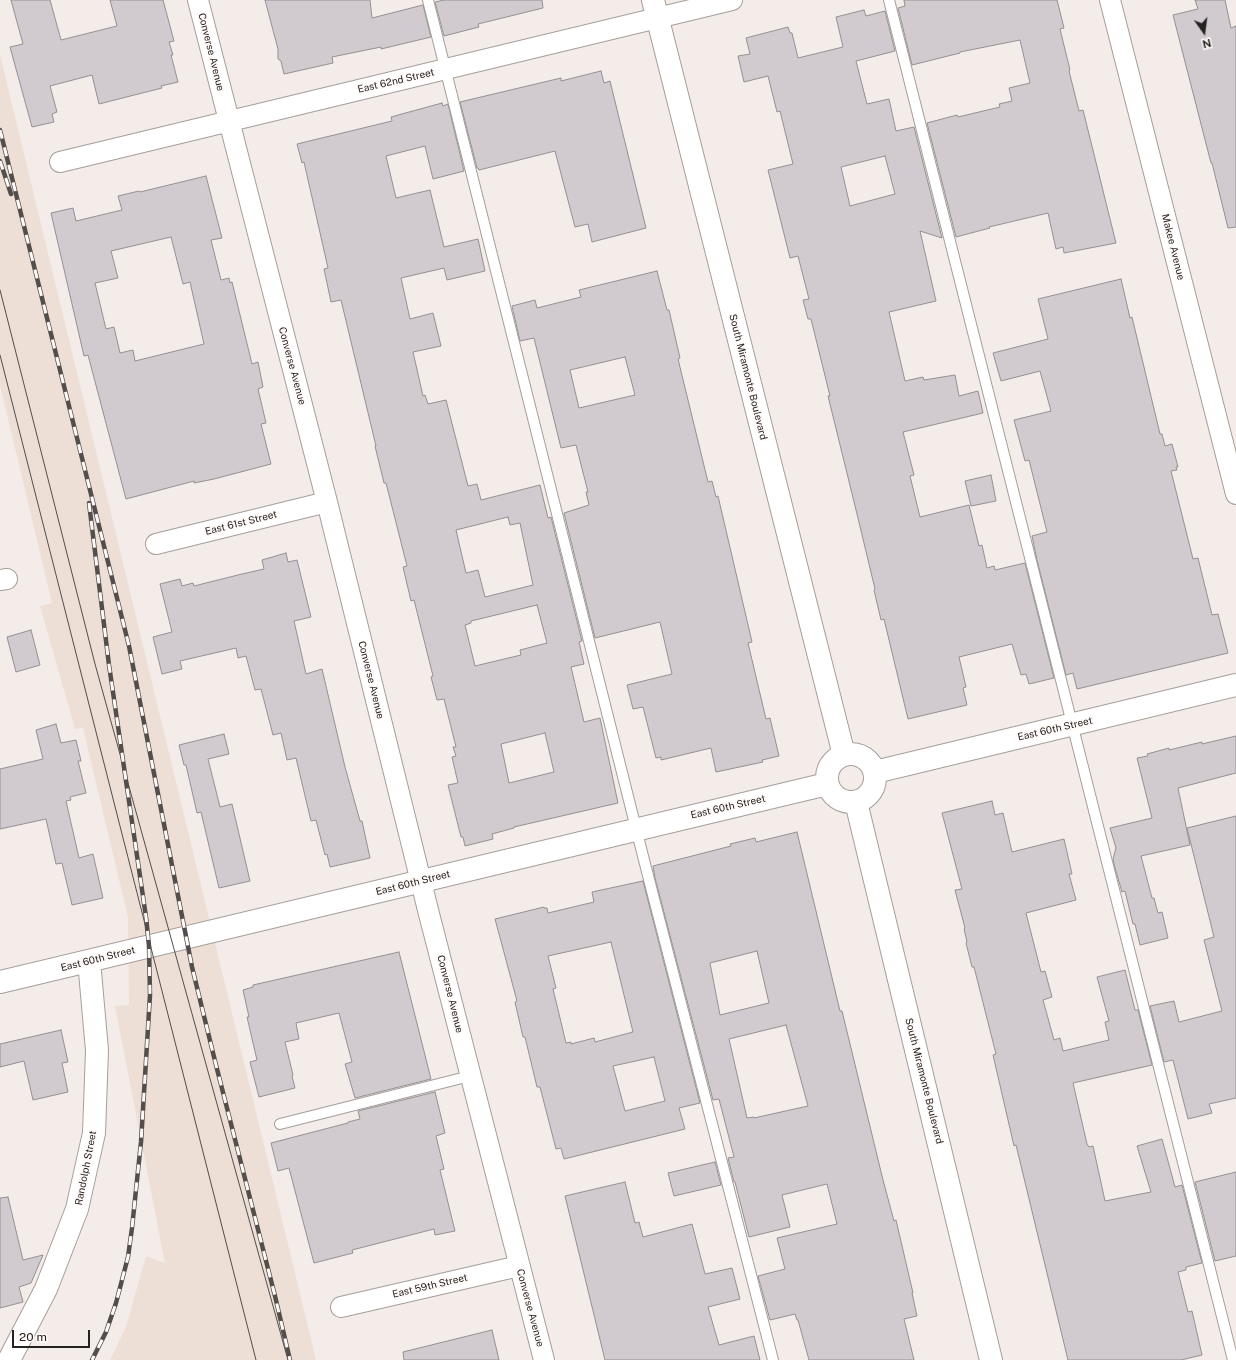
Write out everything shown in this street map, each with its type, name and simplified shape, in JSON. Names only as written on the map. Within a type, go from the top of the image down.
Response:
[{"type":"street","name":"Converse Avenue","points":[[198,0],[327,502],[470,1076],[544,1360]]},
{"type":"street","name":"East 62nd Street","points":[[60,162],[445,69],[655,9],[732,0]]},
{"type":"street","name":"Makee Avenue","points":[[1110,0],[1236,494]]},
{"type":"street","name":"South Miramonte Boulevard","points":[[655,9],[844,755]]},
{"type":"street","name":"East 61st Street","points":[[156,544],[327,502]]},
{"type":"street","name":"East 60th Street","points":[[875,772],[1236,685]]},
{"type":"street","points":[[844,755],[859,755],[872,765],[875,772],[874,787],[870,794],[856,802],[848,803],[841,801],[829,791],[826,776],[828,769],[837,758],[844,755]]},
{"type":"street","name":"East 60th Street","points":[[0,982],[827,784]]},
{"type":"street","name":"South Miramonte Boulevard","points":[[856,802],[991,1360]]},
{"type":"street","name":"Randolph Street","points":[[9,1360],[46,1289],[77,1210],[94,1133],[97,1050],[89,961]]},
{"type":"street","name":"East 59th Street","points":[[341,1307],[519,1266]]},
{"type":"lane","points":[[428,0],[637,829],[773,1360]]},
{"type":"lane","points":[[889,0],[1071,725],[1233,1360]]},
{"type":"lane","points":[[280,1124],[470,1076]]},
{"type":"shaded area","points":[[0,55],[316,1360],[110,1360],[126,1327],[146,1256],[165,1263],[115,1006],[129,1005],[128,917],[83,728],[75,729],[40,606],[52,603],[0,385]]},
{"type":"building","points":[[11,0],[50,0],[61,40],[117,26],[110,0],[163,0],[174,41],[169,42],[178,82],[161,86],[162,88],[99,104],[92,75],[50,86],[57,112],[52,114],[54,122],[32,127],[10,47],[23,44]]},
{"type":"building","points":[[265,0],[370,0],[372,18],[423,5],[431,37],[381,49],[381,47],[332,57],[333,63],[284,74],[281,61],[278,59],[278,49]]},
{"type":"building","points":[[444,0],[542,0],[543,8],[478,24],[479,27],[444,36],[435,2]]},
{"type":"building","points":[[904,0],[1057,0],[1064,28],[1060,29],[1069,71],[1079,111],[1083,110],[1116,243],[1064,253],[1063,247],[1056,249],[1048,213],[989,227],[990,228],[956,237],[927,123],[957,115],[958,117],[1000,107],[999,104],[1012,101],[1009,88],[1030,83],[1020,40],[960,52],[912,65],[898,8],[905,6]]},
{"type":"building","points":[[1195,0],[1225,0],[1231,28],[1236,26],[1236,227],[1228,228],[1173,15],[1198,9]]},
{"type":"building","points":[[864,10],[866,16],[885,11],[895,51],[856,61],[867,104],[889,99],[896,131],[914,127],[942,238],[920,231],[936,301],[889,312],[905,381],[923,377],[924,380],[955,375],[959,396],[978,391],[983,413],[903,432],[914,475],[910,476],[920,517],[969,505],[979,546],[982,545],[987,568],[994,566],[995,570],[1025,563],[1054,678],[1029,684],[1026,674],[1021,675],[1012,644],[959,657],[966,687],[963,688],[967,705],[908,719],[884,619],[881,620],[811,319],[808,319],[803,300],[809,299],[798,256],[790,258],[768,170],[793,164],[780,111],[777,112],[768,76],[744,82],[738,56],[750,54],[746,38],[788,27],[790,33],[792,33],[798,58],[843,47],[836,17]],"holes":[[[885,156],[895,194],[850,206],[841,167]]]},
{"type":"building","points":[[601,71],[604,83],[610,81],[646,228],[592,242],[588,224],[575,227],[555,151],[479,170],[477,168],[460,102],[561,78],[561,81]]},
{"type":"building","points":[[442,103],[443,106],[448,104],[464,171],[433,179],[425,146],[386,156],[396,198],[430,190],[444,247],[478,239],[485,271],[447,280],[444,268],[401,278],[410,319],[433,313],[441,346],[413,352],[423,396],[425,395],[428,404],[446,400],[468,486],[477,484],[481,500],[540,485],[548,518],[551,517],[582,641],[579,642],[584,664],[571,667],[584,722],[600,718],[618,803],[514,827],[492,834],[493,839],[465,846],[463,837],[461,837],[448,785],[458,783],[452,757],[456,756],[453,747],[456,747],[444,699],[437,700],[431,677],[433,676],[414,600],[411,601],[403,567],[407,566],[386,483],[384,483],[341,300],[331,302],[324,269],[328,268],[304,162],[302,163],[297,144],[392,121],[391,117]],"holes":[[[508,517],[510,525],[520,523],[533,585],[485,597],[478,570],[466,573],[456,530]],[[537,605],[547,643],[520,650],[521,655],[475,666],[465,625],[471,623],[471,621]],[[545,733],[554,772],[509,783],[501,744]]]},
{"type":"building","points":[[206,176],[222,238],[211,240],[221,280],[229,278],[230,283],[232,282],[252,364],[258,362],[263,387],[258,389],[266,423],[261,424],[271,464],[214,479],[194,483],[194,481],[126,499],[88,355],[84,356],[51,213],[73,208],[76,221],[122,210],[118,196]],"holes":[[[171,237],[183,284],[190,282],[204,344],[135,361],[133,350],[120,353],[114,327],[106,329],[95,283],[118,278],[111,251]]]},
{"type":"building","points":[[657,271],[667,310],[669,310],[680,358],[678,359],[708,482],[712,481],[716,497],[718,496],[752,642],[748,643],[766,719],[770,718],[779,756],[762,760],[763,762],[716,772],[711,748],[661,760],[661,757],[656,758],[643,707],[633,709],[627,685],[672,674],[660,622],[595,638],[564,513],[589,505],[586,492],[588,492],[576,445],[561,448],[534,338],[520,341],[512,306],[535,300],[537,308],[581,297],[579,290]],"holes":[[[625,357],[635,395],[579,408],[570,370]]]},
{"type":"building","points":[[1121,279],[1130,318],[1132,317],[1160,434],[1162,434],[1165,446],[1172,444],[1178,467],[1176,467],[1177,470],[1171,471],[1193,559],[1198,558],[1212,615],[1218,614],[1228,653],[1077,689],[1073,673],[1066,675],[1037,560],[1032,536],[1047,532],[1029,460],[1025,461],[1014,420],[1051,411],[1040,371],[1001,381],[993,353],[1048,339],[1038,299]]},
{"type":"building","points":[[991,475],[996,501],[971,506],[965,481]]},
{"type":"building","points":[[286,553],[288,562],[297,560],[311,617],[294,621],[306,674],[322,669],[345,767],[360,821],[362,821],[370,858],[330,867],[327,854],[325,855],[316,820],[311,821],[296,758],[287,760],[281,733],[273,735],[261,689],[255,690],[246,656],[238,658],[236,648],[180,661],[182,669],[162,674],[153,637],[172,632],[160,584],[180,579],[182,586],[193,583],[194,586],[264,569],[262,560]]},
{"type":"building","points":[[31,630],[40,665],[16,672],[7,637]]},
{"type":"building","points":[[56,724],[61,743],[76,740],[81,761],[78,761],[86,793],[70,797],[71,800],[66,801],[79,858],[93,854],[103,898],[72,905],[62,863],[56,864],[46,819],[0,829],[0,769],[43,759],[36,730]]},
{"type":"building","points":[[224,734],[229,754],[208,759],[220,807],[232,804],[250,881],[219,888],[201,812],[197,813],[186,765],[184,765],[179,745]]},
{"type":"building","points":[[1236,736],[1236,773],[1178,788],[1190,845],[1141,856],[1152,898],[1154,898],[1158,913],[1162,912],[1168,938],[1140,945],[1125,891],[1122,892],[1115,868],[1113,859],[1116,848],[1110,828],[1152,818],[1137,758],[1148,756],[1147,754],[1169,748],[1169,750]]},
{"type":"building","points":[[992,801],[995,815],[1003,813],[1012,852],[1064,839],[1072,874],[1069,874],[1076,900],[1026,913],[1041,972],[1045,971],[1052,997],[1043,1000],[1054,1040],[1060,1038],[1063,1051],[1109,1040],[1105,1022],[1109,1021],[1097,977],[1125,970],[1135,1010],[1138,1010],[1152,1065],[1073,1083],[1087,1144],[1089,1147],[1093,1146],[1105,1201],[1151,1192],[1137,1146],[1162,1139],[1175,1187],[1182,1185],[1202,1263],[1186,1267],[1186,1270],[1178,1272],[1188,1312],[1192,1311],[1202,1355],[1181,1360],[1068,1360],[1016,1145],[1014,1146],[993,1055],[996,1054],[974,967],[972,967],[966,943],[965,928],[955,890],[962,889],[942,813]]},
{"type":"building","points":[[1236,816],[1236,1098],[1209,1104],[1212,1113],[1188,1119],[1173,1060],[1164,1062],[1150,1006],[1174,1001],[1179,1022],[1222,1011],[1204,940],[1214,937],[1187,828]]},
{"type":"building","points":[[797,832],[840,1011],[842,1011],[883,1180],[894,1221],[896,1220],[913,1293],[917,1316],[904,1319],[914,1360],[809,1360],[795,1314],[770,1320],[758,1276],[785,1269],[777,1238],[837,1224],[827,1184],[782,1195],[790,1227],[749,1237],[728,1158],[734,1157],[719,1099],[713,1100],[653,866],[731,846],[730,844],[755,838],[756,842]],"holes":[[[757,951],[769,1003],[720,1015],[710,963]],[[786,1025],[808,1106],[754,1118],[747,1118],[729,1039]]]},
{"type":"building","points":[[643,881],[700,1103],[679,1108],[685,1129],[564,1159],[561,1148],[556,1149],[540,1087],[537,1087],[525,1037],[523,1037],[515,1002],[517,1001],[495,919],[544,907],[547,908],[548,913],[594,902],[592,892]],"holes":[[[611,942],[633,1032],[595,1042],[594,1038],[571,1044],[571,1042],[566,1043],[553,989],[556,988],[548,956]],[[654,1057],[665,1101],[625,1111],[613,1066]]]},
{"type":"building","points":[[399,952],[431,1079],[355,1098],[345,1064],[352,1062],[339,1013],[296,1023],[299,1039],[285,1042],[295,1088],[259,1097],[250,1062],[257,1060],[247,1017],[249,1017],[243,990],[253,987],[253,985]]},
{"type":"building","points":[[61,1030],[68,1062],[62,1063],[68,1092],[33,1100],[24,1061],[0,1067],[0,1044]]},
{"type":"building","points":[[435,1092],[445,1133],[436,1136],[444,1169],[440,1170],[455,1231],[435,1235],[434,1229],[352,1250],[353,1253],[314,1263],[289,1168],[278,1171],[271,1143],[360,1119],[358,1111]]},
{"type":"building","points":[[715,1162],[721,1185],[674,1196],[668,1173]]},
{"type":"building","points":[[1236,1172],[1236,1256],[1215,1261],[1195,1182]]},
{"type":"building","points":[[625,1182],[635,1223],[639,1222],[643,1237],[692,1224],[705,1274],[732,1268],[740,1299],[708,1307],[719,1345],[754,1336],[760,1360],[605,1360],[565,1196]]},
{"type":"building","points":[[8,1197],[23,1260],[43,1255],[31,1283],[19,1287],[23,1302],[0,1308],[0,1198]]},
{"type":"building","points":[[492,1330],[499,1360],[404,1360],[403,1352]]},
{"type":"tram line","points":[[0,290],[95,664],[288,1360]]},
{"type":"tram line","points":[[0,355],[256,1360]]},
{"type":"railway","points":[[0,130],[129,646],[192,967],[290,1360]]},
{"type":"railway","points":[[0,161],[11,194]]},
{"type":"railway","points":[[89,503],[109,665],[146,917],[149,946],[150,995],[141,1142],[128,1257],[116,1303],[106,1332],[92,1360]]}]
